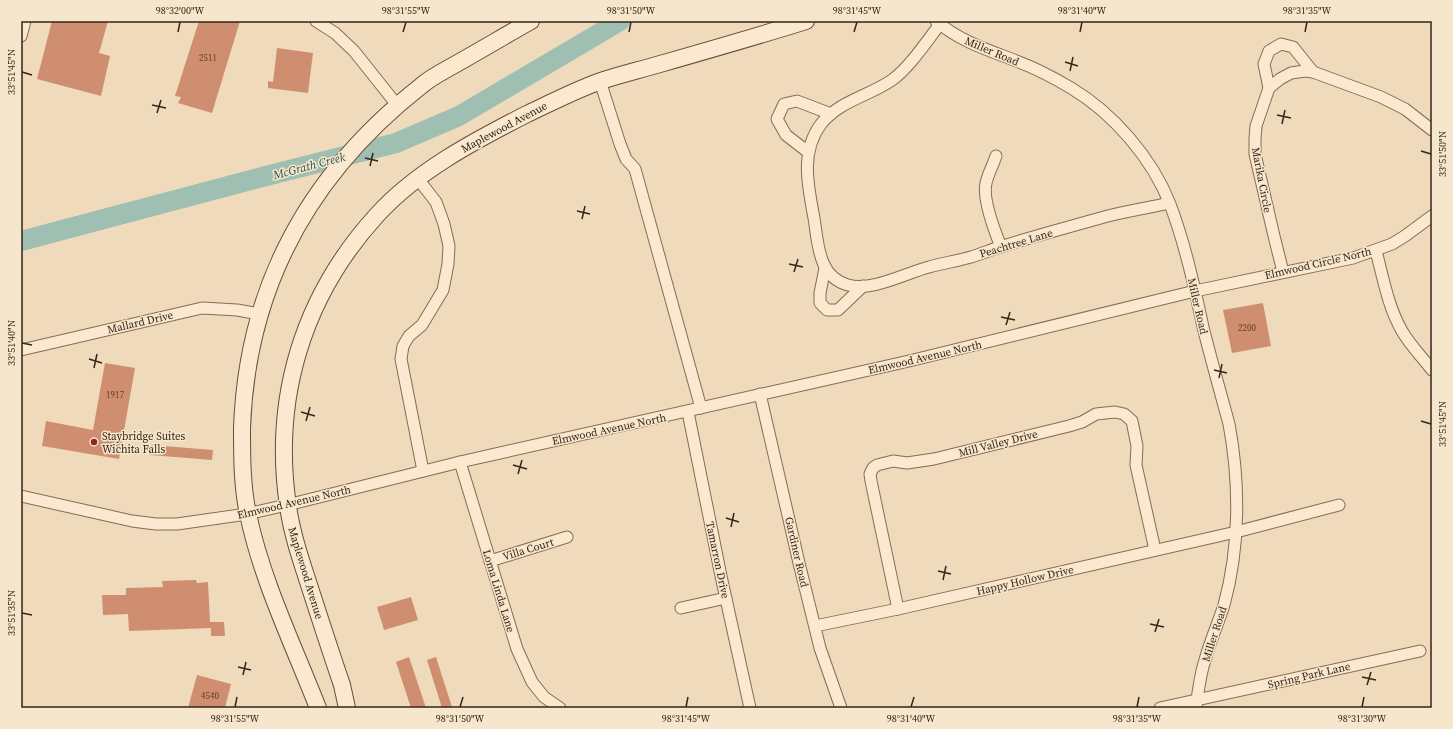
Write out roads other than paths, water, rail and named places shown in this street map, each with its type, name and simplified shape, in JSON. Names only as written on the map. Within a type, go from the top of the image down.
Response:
[{"type":"street","points":[[21,36],[25,21]]},
{"type":"street","points":[[316,21],[335,33],[354,51],[397,105]]},
{"type":"street","points":[[318,708],[279,612],[258,553],[247,514],[242,460],[243,404],[247,373],[260,314],[281,257],[310,204],[332,173],[359,141],[397,105],[423,84],[531,21]]},
{"type":"street","name":"Maplewood Avenue","points":[[347,708],[342,684],[294,540],[287,505],[283,431],[292,372],[299,347],[320,296],[330,279],[361,234],[378,214],[418,179],[477,139],[560,98],[600,81],[806,21]]},
{"type":"street","points":[[863,286],[838,310],[827,310],[820,303],[820,293],[825,268],[822,262],[807,175],[810,143],[821,124],[831,114],[856,97],[880,87],[894,79],[916,56],[938,23]]},
{"type":"street","name":"Miller Road","points":[[938,23],[959,37],[981,48],[1015,60],[1044,73],[1071,88],[1093,103],[1121,129],[1136,146],[1155,176],[1169,203],[1182,239],[1232,442],[1236,485],[1236,532],[1232,569],[1223,606],[1204,660],[1196,704]]},
{"type":"street","name":"Marika Circle","points":[[1283,272],[1255,154],[1256,126],[1268,88],[1264,64],[1269,51],[1281,44],[1293,47],[1313,72]]},
{"type":"street","points":[[1268,88],[1291,73],[1306,71],[1313,72],[1381,97],[1405,108],[1418,117],[1432,130]]},
{"type":"street","points":[[600,81],[620,144],[626,159],[635,169],[701,408]]},
{"type":"street","points":[[808,152],[786,135],[777,119],[784,104],[797,101],[831,114]]},
{"type":"street","points":[[996,156],[986,184],[986,194],[993,228],[1001,247]]},
{"type":"street","points":[[418,179],[436,202],[444,224],[449,248],[448,264],[443,290],[422,325],[409,336],[403,346],[401,359],[423,471]]},
{"type":"street","name":"Peachtree Lane","points":[[825,268],[830,275],[838,281],[848,285],[863,286],[928,267],[972,257],[1001,247],[1106,217],[1169,203]]},
{"type":"street","name":"Elmwood Circle North","points":[[1195,291],[1352,258],[1392,244],[1432,216]]},
{"type":"street","points":[[1376,250],[1389,300],[1401,329],[1432,370]]},
{"type":"street","name":"Elmwood Avenue North","points":[[21,496],[132,521],[156,524],[177,524],[247,514],[460,462],[688,412],[760,394],[909,361],[1195,291]]},
{"type":"street","name":"Mallard Drive","points":[[21,350],[202,308],[237,310],[260,314]]},
{"type":"street","name":"Gardiner Road","points":[[760,394],[820,648],[841,708]]},
{"type":"street","name":"Tamarron Drive","points":[[688,412],[750,708]]},
{"type":"street","name":"Mill Valley Drive","points":[[898,609],[871,481],[870,474],[873,468],[877,465],[893,461],[907,463],[934,460],[1069,426],[1082,422],[1096,414],[1115,412],[1124,414],[1132,422],[1137,446],[1136,465],[1155,550]]},
{"type":"street","name":"Loma Linda Lane","points":[[460,462],[517,649],[532,682],[544,697],[560,708]]},
{"type":"street","name":"Happy Hollow Drive","points":[[815,626],[898,609],[1236,532],[1339,505]]},
{"type":"street","name":"Villa Court","points":[[490,561],[567,537]]},
{"type":"street","points":[[681,608],[726,598]]},
{"type":"street","name":"Spring Park Lane","points":[[1196,704],[1420,651]]},
{"type":"street","points":[[1160,708],[1196,704]]},
{"type":"waterway","name":"McGrath Creek","points":[[21,241],[396,143],[459,116],[620,21]]},
{"type":"place","name":"Staybridge Suites Wichita Falls","points":[[94,442]]}]
